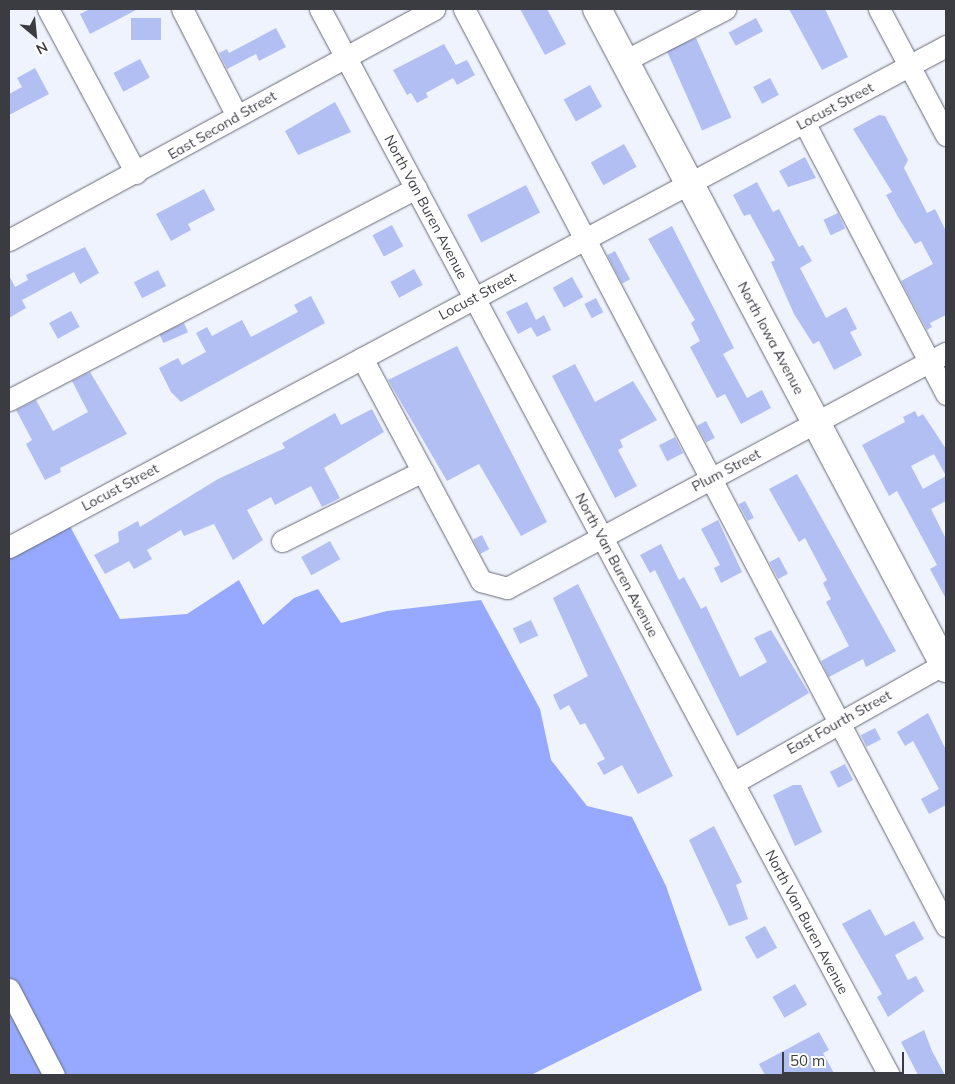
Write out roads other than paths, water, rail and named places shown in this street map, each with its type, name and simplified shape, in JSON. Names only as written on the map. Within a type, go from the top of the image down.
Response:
[{"type":"main road","name":"North Iowa Avenue","points":[[597,9],[946,665]]},
{"type":"street","points":[[48,9],[136,173]]},
{"type":"street","points":[[182,9],[238,116]]},
{"type":"street","name":"North Van Buren Avenue","points":[[320,9],[889,1075]]},
{"type":"street","name":"East Second Street","points":[[9,240],[136,173],[344,54],[434,9]]},
{"type":"street","points":[[464,9],[709,480],[946,926]]},
{"type":"street","points":[[624,60],[724,9]]},
{"type":"street","points":[[879,9],[946,135]]},
{"type":"street","name":"Locust Street","points":[[9,547],[946,46]]},
{"type":"street","points":[[804,122],[938,358],[946,394]]},
{"type":"street","points":[[9,400],[416,188]]},
{"type":"street","points":[[282,542],[423,471],[362,358]]},
{"type":"street","name":"Plum Street","points":[[423,471],[481,581],[507,588],[938,358]]},
{"type":"street","name":"East Fourth Street","points":[[733,783],[838,722],[946,665]]},
{"type":"street","points":[[9,988],[54,1075]]}]
